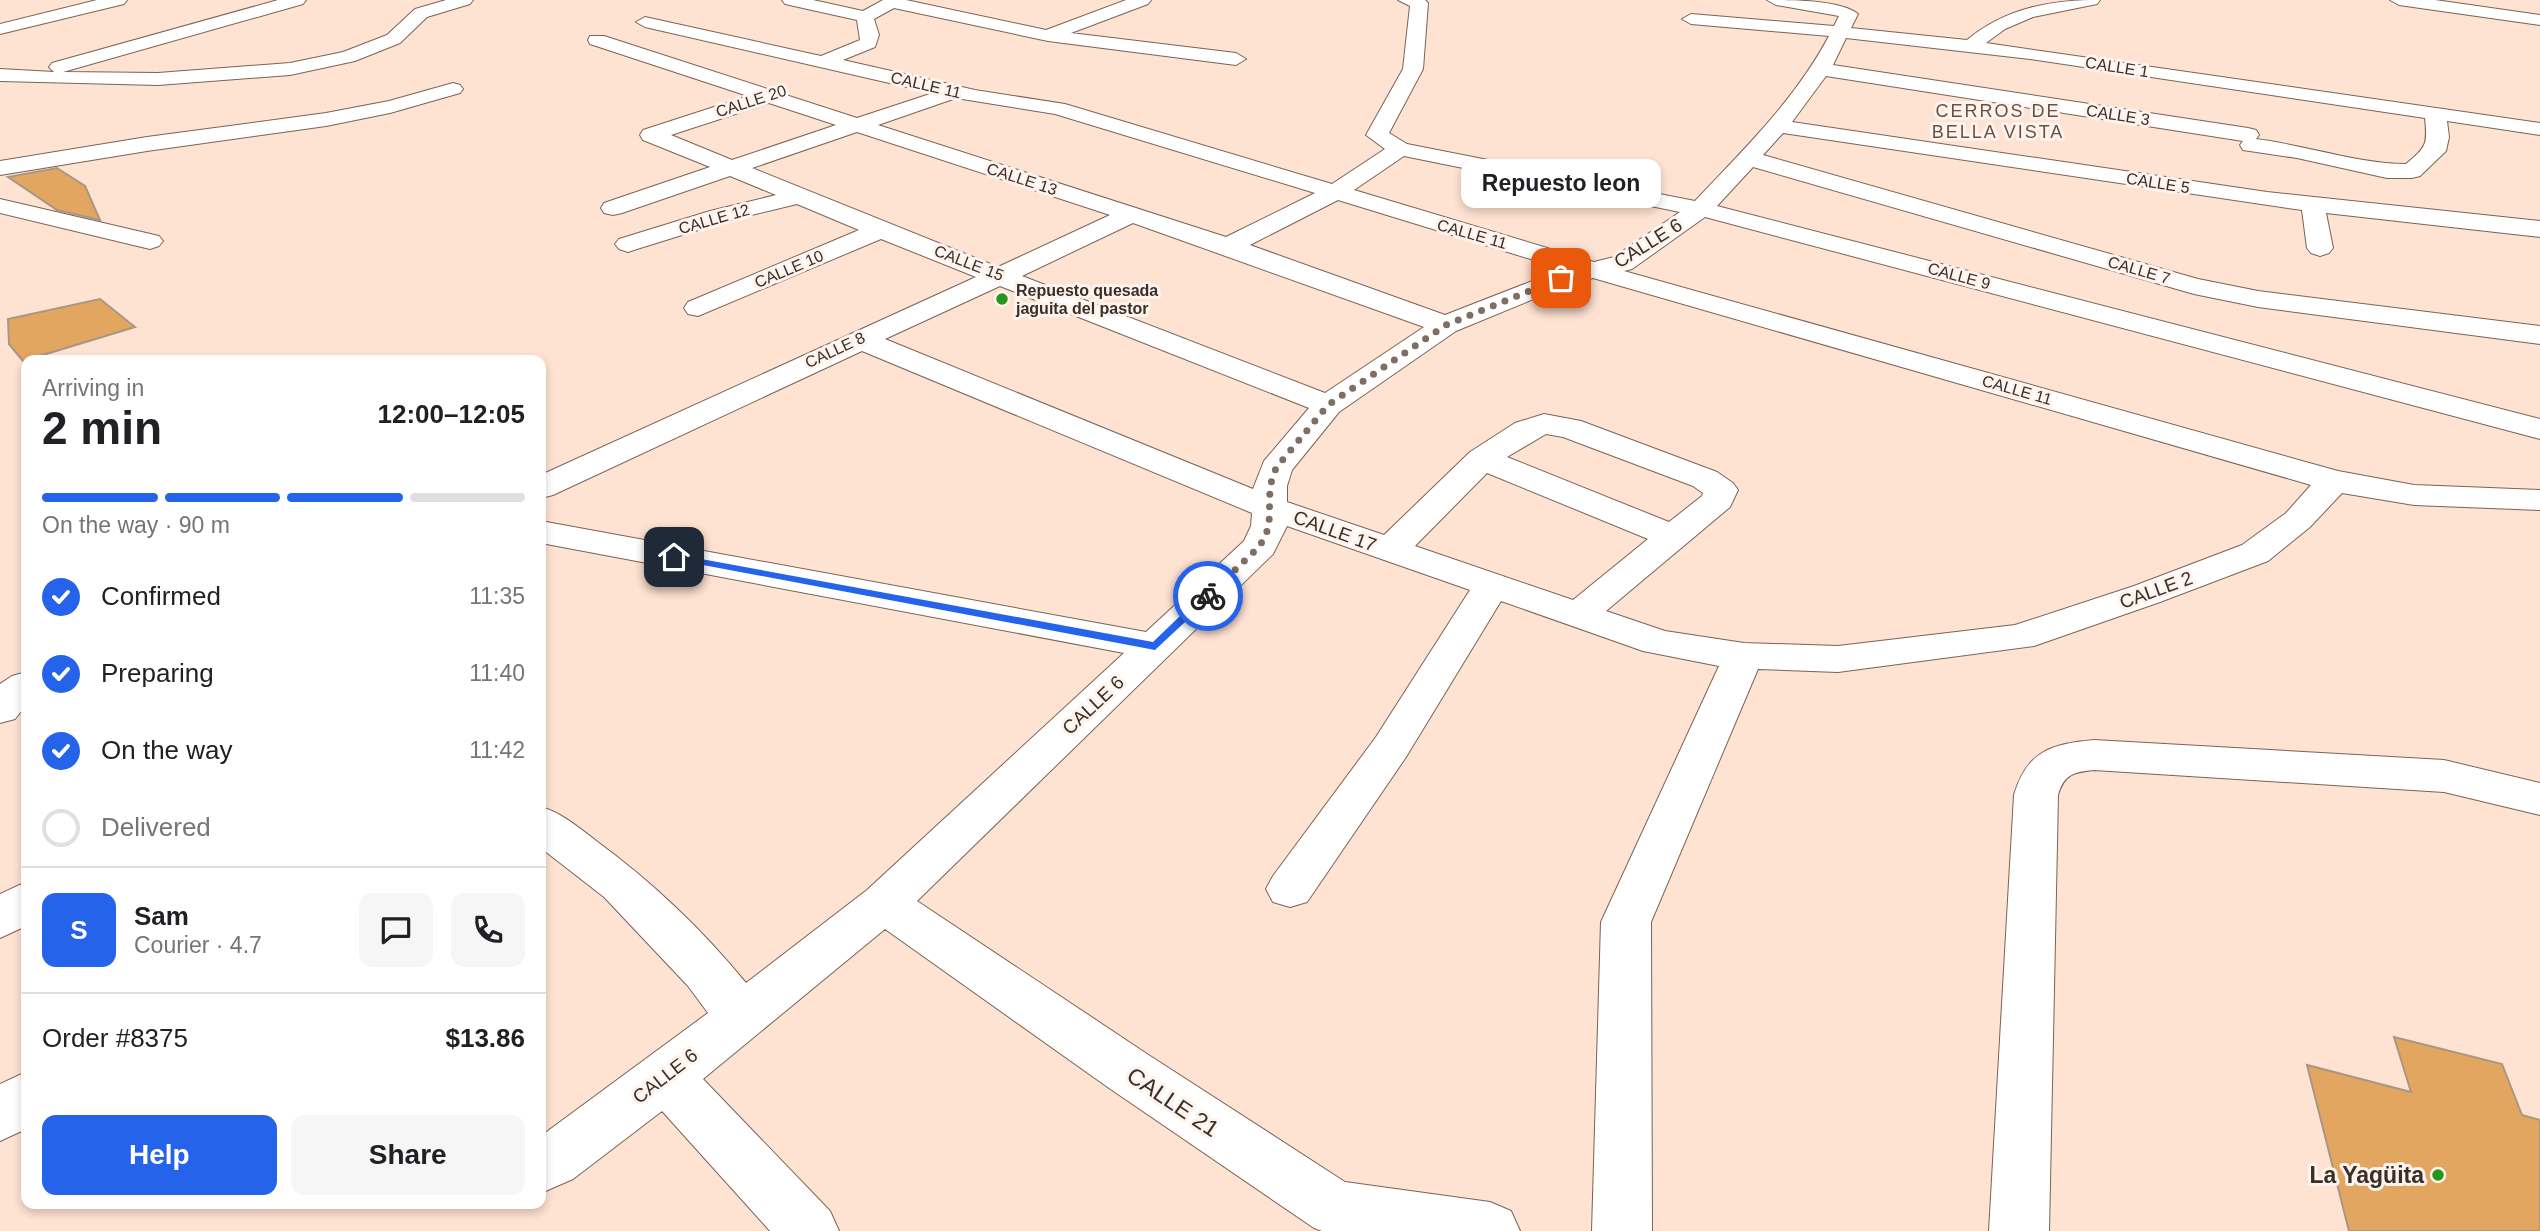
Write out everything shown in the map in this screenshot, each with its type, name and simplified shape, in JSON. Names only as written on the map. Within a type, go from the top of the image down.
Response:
[{"type":"street","points":[[0,29],[118,0]]},
{"type":"street","points":[[0,83],[297,0]]},
{"type":"street","points":[[0,75],[168,80],[268,72],[319,63],[369,48],[394,37],[416,6],[464,0]]},
{"type":"street","points":[[791,0],[865,17],[894,1],[1048,36],[1236,59]]},
{"type":"street","points":[[1048,36],[1142,0]]},
{"type":"street","name":"CALLE 9","points":[[1407,0],[1419,4],[1413,69],[1377,135],[1400,149],[1700,209],[2540,429]]},
{"type":"street","points":[[1776,0],[1847,11],[1849,14],[1842,32]]},
{"type":"street","points":[[1971,46],[1988,30],[2016,15],[2091,0]]},
{"type":"street","points":[[2399,0],[2539,21]]},
{"type":"street","points":[[2518,0],[2539,21]]},
{"type":"street","points":[[645,22],[681,12]]},
{"type":"street","points":[[855,57],[868,43],[870,35],[865,17]]},
{"type":"street","name":"CALLE 1","points":[[1691,19],[1971,46],[2540,129]]},
{"type":"street","name":"CALLE 13","points":[[645,22],[601,36],[597,40],[1228,246],[1446,325]]},
{"type":"street","name":"CALLE 11","points":[[645,22],[816,66],[855,57],[957,91],[1058,108],[1597,271],[2334,481]]},
{"type":"street","name":"CALLE 6","points":[[546,1164],[666,1077],[884,903],[1260,546],[1269,527],[1270,486],[1276,468],[1328,405],[1446,325],[1561,278],[1623,263],[1700,209],[1778,126],[1821,69],[1842,32]]},
{"type":"street","points":[[7,55],[35,75]]},
{"type":"street","name":"CALLE 20","points":[[651,135],[766,97],[816,66]]},
{"type":"street","name":"CALLE 3","points":[[1821,69],[2257,165]]},
{"type":"street","points":[[2233,85],[2257,165],[2298,151],[2387,171],[2412,171],[2435,151],[2438,137],[2435,114]]},
{"type":"street","points":[[0,168],[127,146],[319,122],[368,113],[453,89]]},
{"type":"street","points":[[613,208],[957,91]]},
{"type":"street","name":"CALLE 5","points":[[1778,126],[2257,165],[2313,205],[2540,229]]},
{"type":"street","name":"CALLE 15","points":[[651,135],[881,230],[1328,405]]},
{"type":"street","points":[[1228,246],[1334,193],[1400,149]]},
{"type":"street","name":"CALLE 7","points":[[1747,158],[2194,286],[2258,299],[2540,335]]},
{"type":"street","name":"CALLE 12","points":[[628,244],[719,216],[800,196]]},
{"type":"street","points":[[2313,205],[2320,248]]},
{"type":"street","points":[[0,206],[150,241]]},
{"type":"street","name":"CALLE 8","points":[[548,478],[1131,215]]},
{"type":"street","name":"CALLE 10","points":[[698,308],[881,230]]},
{"type":"street","name":"CALLE 17","points":[[859,339],[1270,508],[1390,551],[1657,642],[1699,651],[1744,656]]},
{"type":"street","points":[[1390,551],[1482,459],[1526,430],[1544,424],[1570,428],[1705,478],[1721,490],[1718,500],[1577,616]]},
{"type":"street","points":[[1482,459],[1674,537]]},
{"type":"street","points":[[2334,481],[2414,495],[2538,502]]},
{"type":"street","name":"CALLE 2","points":[[1744,656],[1838,659],[2020,637],[2147,594],[2255,553],[2298,520],[2334,481]]},
{"type":"street","points":[[546,533],[1155,646]]},
{"type":"street","points":[[1290,889],[1391,747],[1492,585]]},
{"type":"street","points":[[1622,1231],[1626,922],[1744,656]]},
{"type":"street","points":[[21,689],[3,702],[0,710],[4,715],[21,717]]},
{"type":"street","points":[[2019,1231],[2036,795],[2039,778],[2051,764],[2070,757],[2094,755],[2444,776],[2540,799]]},
{"type":"street","points":[[546,828],[621,884],[705,971],[741,1016]]},
{"type":"street","name":"CALLE 21","points":[[884,903],[1171,1101],[1331,1219],[1490,1231]]},
{"type":"street","points":[[0,919],[21,904]]},
{"type":"street","points":[[666,1077],[809,1231]]},
{"type":"street","points":[[0,1116],[21,1100]]},
{"type":"building","points":[[57,168],[85,186],[100,220],[57,210],[8,177]]},
{"type":"building","points":[[100,299],[135,327],[43,355],[21,355],[21,359],[9,344],[8,319]]},
{"type":"building","name":"La Yagüita","points":[[2394,1037],[2502,1064],[2522,1115],[2540,1120],[2540,1231],[2349,1231],[2307,1065],[2411,1092]]},
{"type":"way so far","points":[[1208,596],[1266,537],[1269,527],[1270,486],[1276,468],[1328,405],[1386,363],[1446,325],[1561,278]]},
{"type":"place","name":"Repuesto leon","points":[[1561,278]]},
{"type":"place","name":"Repuesto quesada jaguita del pastor","points":[[1002,299]]},
{"type":"place","name":"La Yagüita","points":[[2438,1175]]},
{"type":"district","name":"CERROS DE BELLA VISTA","points":[[1998,121]]},
{"type":"route","points":[[674,557],[1155,646],[1208,596]]}]
